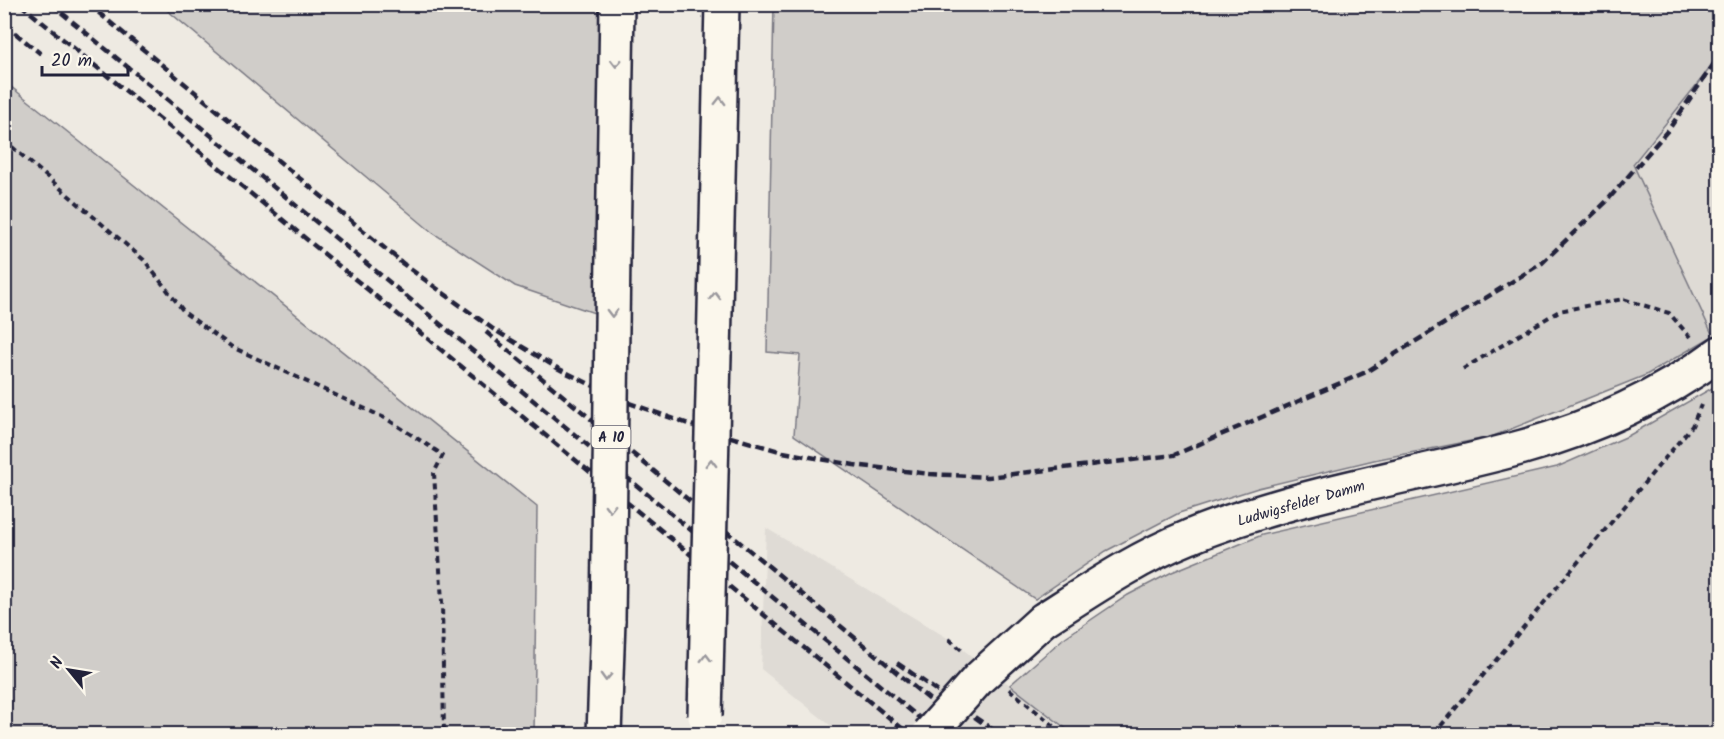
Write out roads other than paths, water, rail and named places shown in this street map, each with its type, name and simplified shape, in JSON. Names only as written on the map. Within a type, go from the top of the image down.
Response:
[{"type":"main road","name":"A 10","points":[[604,735],[609,620],[617,4]]},
{"type":"main road","points":[[705,725],[722,4]]},
{"type":"main road","name":"Ludwigsfelder Damm","points":[[929,735],[979,678],[1043,620],[1107,579],[1189,537],[1284,505],[1414,472],[1473,460],[1563,434],[1625,408],[1666,387],[1715,357]]},
{"type":"railway","points":[[20,4],[909,734]]},
{"type":"railway","points":[[51,4],[939,734]]},
{"type":"railway","points":[[88,4],[405,265]]},
{"type":"railway","points":[[4,24],[41,54]]},
{"type":"railway","points":[[399,261],[493,329],[559,369],[626,402],[700,428],[783,452],[854,465],[930,474],[988,477],[1174,455],[1366,372],[1542,263],[1606,202],[1669,129],[1720,55]]},
{"type":"railway","points":[[486,332],[971,734]]},
{"type":"railway","points":[[897,663],[999,734]]}]
